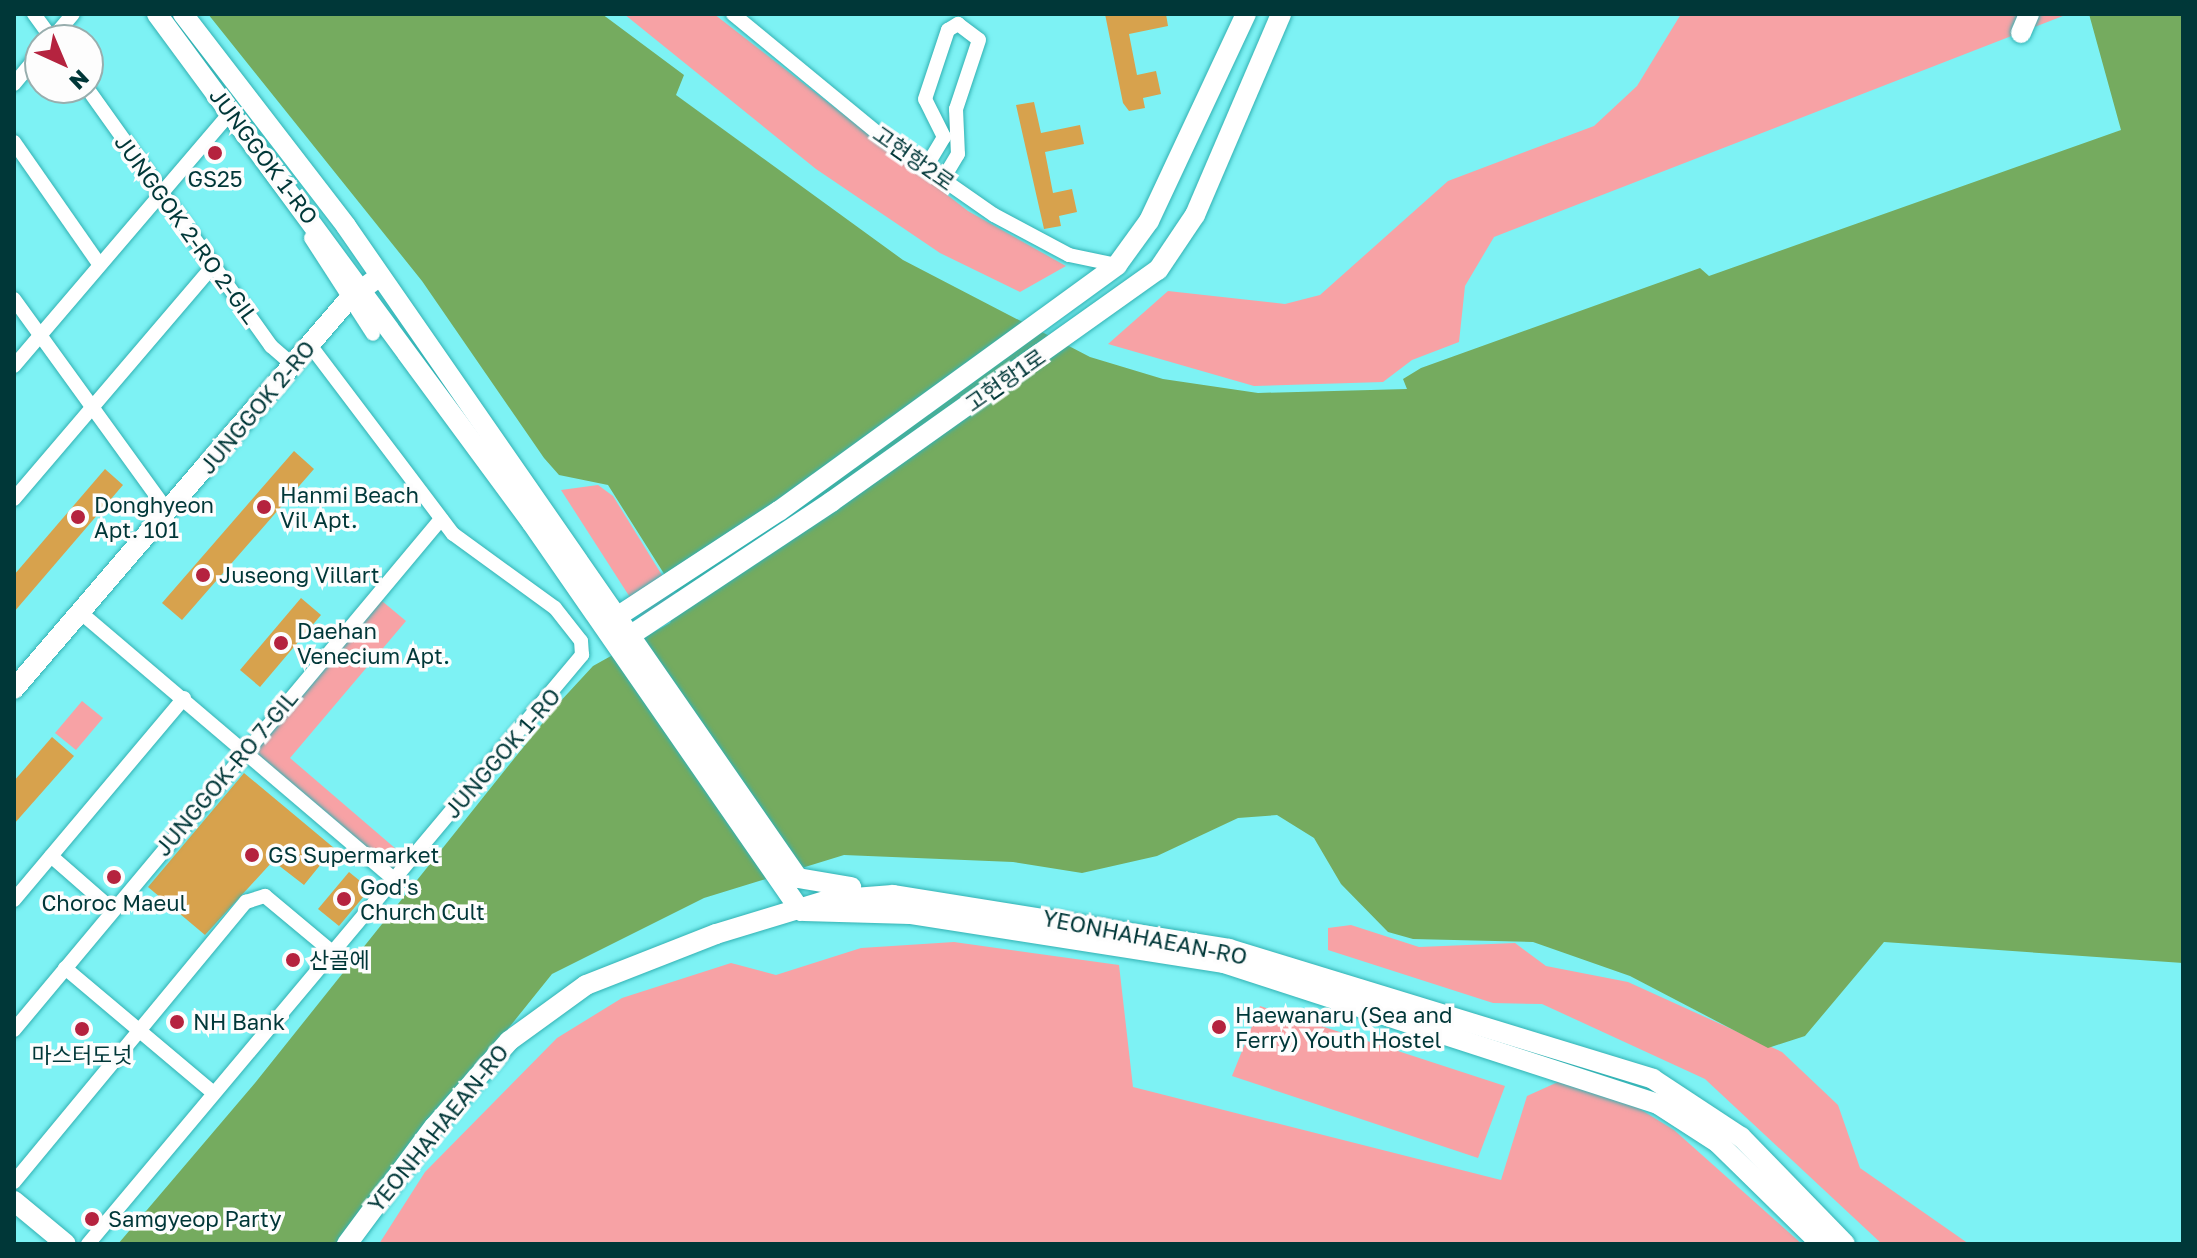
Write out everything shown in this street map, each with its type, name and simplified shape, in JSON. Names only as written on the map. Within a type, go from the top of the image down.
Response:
[{"type":"street","name":"JUNGGOK 1-RO","points":[[157,14],[268,161],[355,294],[488,449]]},
{"type":"street","name":"JUNGGOK 1-RO","points":[[183,14],[380,276],[488,449]]},
{"type":"street","name":"고현항2로","points":[[733,14],[943,179],[1069,255],[1117,265]]},
{"type":"street","name":"고현항1로","points":[[609,622],[779,511],[1117,265],[1149,221],[1246,14]]},
{"type":"street","name":"고현항1로","points":[[623,641],[1088,322],[1158,270],[1186,229],[1281,14]]},
{"type":"street","points":[[2021,33],[2029,14]]},
{"type":"street","points":[[926,167],[944,137],[925,99],[948,30],[958,24],[979,40],[956,109],[958,154],[943,179]]},
{"type":"street","name":"JUNGGOK 2-RO 2-GIL","points":[[98,104],[271,346],[293,365]]},
{"type":"street","points":[[14,366],[231,112]]},
{"type":"street","points":[[14,142],[99,264]]},
{"type":"street","points":[[14,499],[213,266]]},
{"type":"street","name":"JUNGGOK 2-RO","points":[[14,689],[355,294],[380,276]]},
{"type":"street","points":[[355,294],[373,334]]},
{"type":"street","points":[[14,299],[91,410],[168,512]]},
{"type":"street","name":"JUNGGOK 1-RO","points":[[88,1244],[212,1092],[582,655],[581,641],[555,608],[441,519],[310,345]]},
{"type":"street","points":[[488,449],[609,622],[801,881],[893,895]]},
{"type":"street","name":"JUNGGOK-RO 7-GIL","points":[[14,1030],[441,519]]},
{"type":"street","points":[[80,612],[394,879]]},
{"type":"street","points":[[623,641],[801,911]]},
{"type":"street","points":[[14,900],[184,698]]},
{"type":"street","points":[[51,856],[113,910]]},
{"type":"street","name":"YEONHAHAEAN-RO","points":[[347,1244],[434,1127],[509,1041],[586,985],[716,934],[801,911],[828,900],[893,895],[1229,949],[1653,1079],[1741,1137],[1845,1244]]},
{"type":"street","points":[[14,1182],[246,902],[265,896],[331,951]]},
{"type":"street","name":"YEONHAHAEAN-RO","points":[[801,911],[910,914],[1224,963],[1658,1104],[1718,1143],[1821,1244]]},
{"type":"street","points":[[65,968],[212,1092]]},
{"type":"street","points":[[14,1201],[66,1244]]},
{"type":"shaded area","points":[[208,14],[602,14],[684,75],[676,95],[903,260],[1090,357],[1163,379],[1258,393],[1407,389],[1403,379],[1421,368],[1700,268],[1709,276],[2121,130],[2089,14],[2183,14],[2183,963],[1884,942],[1805,1036],[1768,1048],[1630,976],[1533,942],[1413,939],[1388,932],[1341,884],[1314,838],[1277,815],[1238,818],[1157,856],[1082,873],[1013,862],[844,855],[704,898],[552,974],[335,1244],[118,1244],[255,1083],[557,705],[593,666],[670,623],[680,599],[608,485],[559,475],[544,458],[422,281]]},
{"type":"shaded area","points":[[624,14],[714,14],[968,211],[1066,266],[1020,292],[940,253],[816,169]]},
{"type":"shaded area","points":[[1681,14],[2068,14],[1494,237],[1465,286],[1459,342],[1412,360],[1383,382],[1254,386],[1108,344],[1168,291],[1285,304],[1320,295],[1448,181],[1594,126],[1637,86]]},
{"type":"shaded area","points":[[598,485],[613,496],[678,601],[651,630],[561,490]]},
{"type":"shaded area","points":[[376,596],[406,621],[290,758],[410,861],[394,879],[245,750]]},
{"type":"shaded area","points":[[82,701],[103,718],[76,750],[55,733]]},
{"type":"shaded area","points":[[1351,925],[1419,947],[1515,943],[1546,966],[1628,982],[1782,1052],[1838,1105],[1860,1168],[1969,1244],[1882,1244],[1705,1079],[1542,1004],[1493,1003],[1328,950],[1328,928]]},
{"type":"shaded area","points":[[954,942],[1119,965],[1133,1087],[1501,1180],[1527,1096],[1558,1082],[1635,1106],[1674,1130],[1802,1244],[379,1244],[425,1172],[557,1038],[622,998],[731,963],[776,975],[861,948]]},
{"type":"shaded area","points":[[1260,1006],[1505,1086],[1478,1158],[1232,1076]]},
{"type":"building","points":[[1105,14],[1166,14],[1168,26],[1129,34],[1137,75],[1156,71],[1161,94],[1143,98],[1145,108],[1129,111],[1123,103]]},
{"type":"building","points":[[1034,102],[1041,133],[1080,125],[1084,144],[1045,152],[1053,193],[1072,189],[1077,212],[1059,216],[1061,226],[1044,229],[1016,105]]},
{"type":"building","points":[[294,451],[314,469],[182,620],[162,603]]},
{"type":"building","name":"Donghyeon Apt. 101","points":[[105,469],[123,485],[14,612],[14,575]]},
{"type":"building","name":"Daehan Venecium Apt.","points":[[301,598],[321,615],[260,687],[240,670]]},
{"type":"building","points":[[52,737],[74,756],[14,824],[14,781]]},
{"type":"building","name":"GS Supermarket","points":[[244,773],[334,848],[304,885],[273,861],[205,935],[148,887]]},
{"type":"building","name":"God's Church Cult","points":[[349,872],[370,889],[339,926],[318,909]]},
{"type":"place","name":"GS25","points":[[215,153]]},
{"type":"place","name":"Hanmi Beach Vil Apt.","points":[[264,507]]},
{"type":"place","name":"Donghyeon Apt. 101","points":[[78,517]]},
{"type":"place","name":"Juseong Villart","points":[[203,575]]},
{"type":"place","name":"Daehan Venecium Apt.","points":[[281,643]]},
{"type":"place","name":"GS Supermarket","points":[[252,855]]},
{"type":"place","name":"Choroc Maeul","points":[[114,877]]},
{"type":"place","name":"God's Church Cult","points":[[344,899]]},
{"type":"place","name":"산골에","points":[[293,960]]},
{"type":"place","name":"NH Bank","points":[[177,1022]]},
{"type":"place","name":"Haewanaru (Sea and Ferry) Youth Hostel","points":[[1219,1027]]},
{"type":"place","name":"마스터도넛","points":[[82,1029]]},
{"type":"place","name":"Samgyeop Party","points":[[92,1219]]}]
